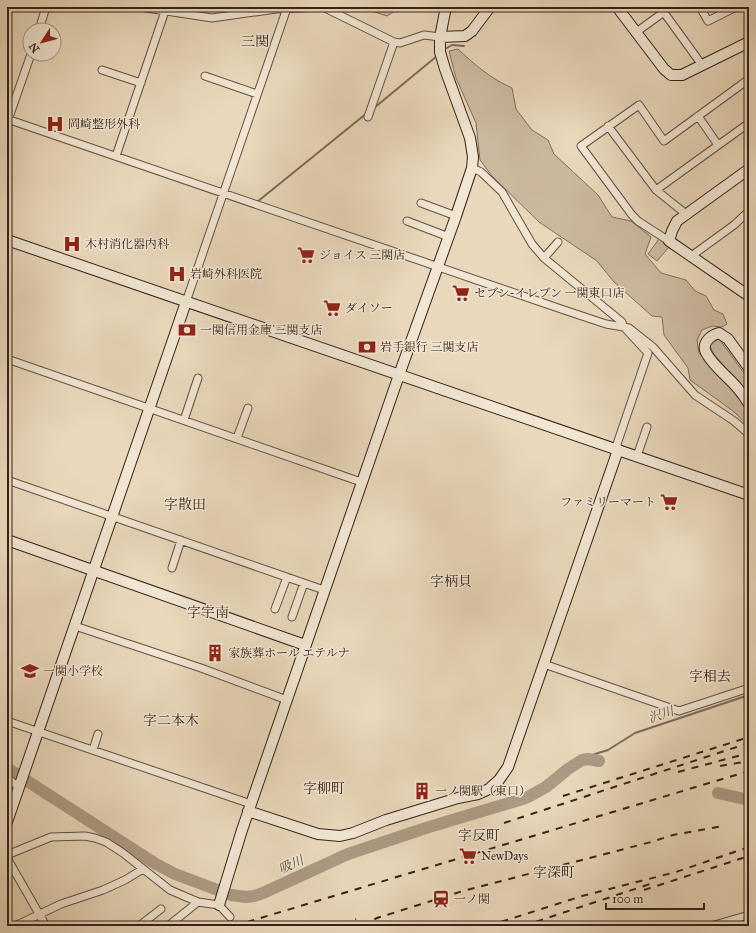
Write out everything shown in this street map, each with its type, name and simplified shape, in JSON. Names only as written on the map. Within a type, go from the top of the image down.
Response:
[{"type":"street","points":[[41,22],[46,7]]},
{"type":"street","points":[[140,7],[212,18],[287,8],[323,7],[394,42],[400,43],[424,35],[440,37],[465,36],[472,31],[490,7]]},
{"type":"street","points":[[220,902],[225,890],[242,830],[324,590],[472,168],[473,157],[470,138],[440,52],[440,37],[446,7]]},
{"type":"street","points":[[617,7],[635,33],[664,69],[671,75],[682,75],[749,42]]},
{"type":"street","points":[[700,7],[708,21],[736,7]]},
{"type":"street","points":[[7,822],[287,8]]},
{"type":"street","points":[[635,33],[662,10],[702,65]]},
{"type":"street","points":[[116,156],[164,11]]},
{"type":"street","points":[[368,117],[394,42]]},
{"type":"street","points":[[27,62],[7,120],[564,310],[606,324],[629,328],[653,347],[695,395],[734,421],[749,434]]},
{"type":"street","points":[[102,70],[141,83]]},
{"type":"street","points":[[205,76],[257,94]]},
{"type":"street","points":[[749,79],[664,141],[639,105],[581,146],[638,221],[749,296]]},
{"type":"street","points":[[698,116],[718,145]]},
{"type":"street","points":[[608,126],[656,190],[686,214]]},
{"type":"street","points":[[656,190],[718,145],[748,126]]},
{"type":"street","points":[[7,720],[93,750],[318,834],[340,836],[353,833],[386,820],[458,798],[478,794],[489,789],[499,780],[508,767],[618,450],[617,444],[648,354],[623,326],[622,322],[544,258],[532,244],[502,192],[480,172],[472,168]]},
{"type":"street","points":[[669,241],[677,221],[749,169]]},
{"type":"street","points":[[421,204],[456,216]]},
{"type":"street","points":[[690,256],[734,225],[749,210]]},
{"type":"street","points":[[406,221],[449,237]]},
{"type":"street","points":[[7,240],[637,456],[749,496]]},
{"type":"street","points":[[544,258],[558,242]]},
{"type":"street","points":[[749,368],[728,339],[724,336],[719,333],[713,334],[708,339],[705,345],[705,351],[749,404]]},
{"type":"street","points":[[7,358],[362,482]]},
{"type":"street","points":[[184,420],[198,378]]},
{"type":"street","points":[[238,438],[248,408]]},
{"type":"street","points":[[637,456],[647,427]]},
{"type":"street","points":[[7,480],[324,590]]},
{"type":"street","points":[[7,540],[306,645]]},
{"type":"street","points":[[172,568],[181,540]]},
{"type":"street","points":[[275,609],[287,577]]},
{"type":"street","points":[[292,617],[304,583]]},
{"type":"street","points":[[75,626],[201,668],[287,700]]},
{"type":"street","points":[[544,664],[679,711],[749,688]]},
{"type":"street","points":[[93,750],[98,734]]},
{"type":"street","points":[[7,778],[21,782]]},
{"type":"street","points":[[46,926],[7,858],[51,837],[85,836],[96,838],[106,842],[170,890],[198,902],[220,902]]},
{"type":"street","points":[[15,926],[61,904],[106,889],[143,869]]},
{"type":"street","points":[[168,926],[198,902]]},
{"type":"street","points":[[220,902],[230,918]]},
{"type":"street","points":[[139,926],[161,909]]},
{"type":"street","points":[[711,926],[749,915]]},
{"type":"shaded area","points":[[359,7],[401,7],[387,16]]},
{"type":"shaded area","points":[[458,49],[483,71],[512,88],[516,109],[532,130],[548,140],[554,154],[598,195],[612,217],[631,221],[651,237],[645,254],[661,273],[686,280],[695,291],[706,296],[714,310],[723,314],[727,324],[722,327],[712,326],[702,330],[697,340],[699,353],[729,385],[744,404],[749,413],[749,426],[733,411],[690,380],[688,368],[664,335],[662,317],[652,316],[614,282],[597,261],[539,222],[492,176],[480,160],[476,123],[456,78],[449,51]]},
{"type":"shaded area","points":[[659,239],[669,247],[657,261],[648,254]]},
{"type":"shaded area","points":[[716,339],[720,340],[749,380],[749,395],[713,353],[710,346],[711,341]]},
{"type":"waterway","points":[[447,48],[452,45],[464,46]]},
{"type":"waterway","points":[[374,108],[437,56]]},
{"type":"waterway","points":[[257,202],[367,113]]},
{"type":"waterway","name":"沢川","points":[[582,760],[608,750],[635,733],[749,695]]},
{"type":"waterway","name":"吸川","points":[[7,768],[156,864],[175,874],[231,895],[246,897],[263,893],[348,854],[429,827],[526,798],[546,787],[568,769],[582,760],[588,759],[599,761]]},
{"type":"waterway","name":"吸川","points":[[718,793],[749,800]]},
{"type":"railway","points":[[563,796],[749,737]]},
{"type":"railway","points":[[504,823],[749,743]]},
{"type":"railway","points":[[678,772],[749,753]]},
{"type":"railway","points":[[720,766],[749,761]]},
{"type":"railway","points":[[234,926],[749,771]]},
{"type":"railway","points":[[362,926],[377,918],[463,891],[673,835],[723,826]]},
{"type":"railway","points":[[488,926],[582,896],[676,872],[749,847]]},
{"type":"railway","points":[[644,890],[749,856]]},
{"type":"railway","points":[[523,926],[650,884]]},
{"type":"railway","points":[[343,926],[356,919]]},
{"type":"place","name":"岡崎整形外科","points":[[55,124]]},
{"type":"place","name":"木村消化器内科","points":[[72,244]]},
{"type":"place","name":"ジョイス 三関店","points":[[306,255]]},
{"type":"place","name":"岩崎外科医院","points":[[177,274]]},
{"type":"place","name":"セブン-イレブン 一関東口店","points":[[461,293]]},
{"type":"place","name":"ダイソー","points":[[332,308]]},
{"type":"place","name":"一関信用金庫 三関支店","points":[[187,330]]},
{"type":"place","name":"岩手銀行 三関支店","points":[[367,347]]},
{"type":"place","name":"ファミリーマート","points":[[669,502]]},
{"type":"place","name":"家族葬ホール エテルナ","points":[[215,653]]},
{"type":"place","name":"一関小学校","points":[[30,671]]},
{"type":"place","name":"一ノ関駅（東口）","points":[[422,791]]},
{"type":"place","name":"NewDays","points":[[468,856]]},
{"type":"place","name":"一ノ関","points":[[441,899]]},
{"type":"district","name":"三関","points":[[255,41]]},
{"type":"district","name":"字散田","points":[[185,504]]},
{"type":"district","name":"字柄貝","points":[[451,581]]},
{"type":"district","name":"字宇南","points":[[208,612]]},
{"type":"district","name":"字相去","points":[[710,676]]},
{"type":"district","name":"字二本木","points":[[171,720]]},
{"type":"district","name":"字柳町","points":[[324,788]]},
{"type":"district","name":"字反町","points":[[479,835]]},
{"type":"district","name":"字深町","points":[[554,872]]}]
